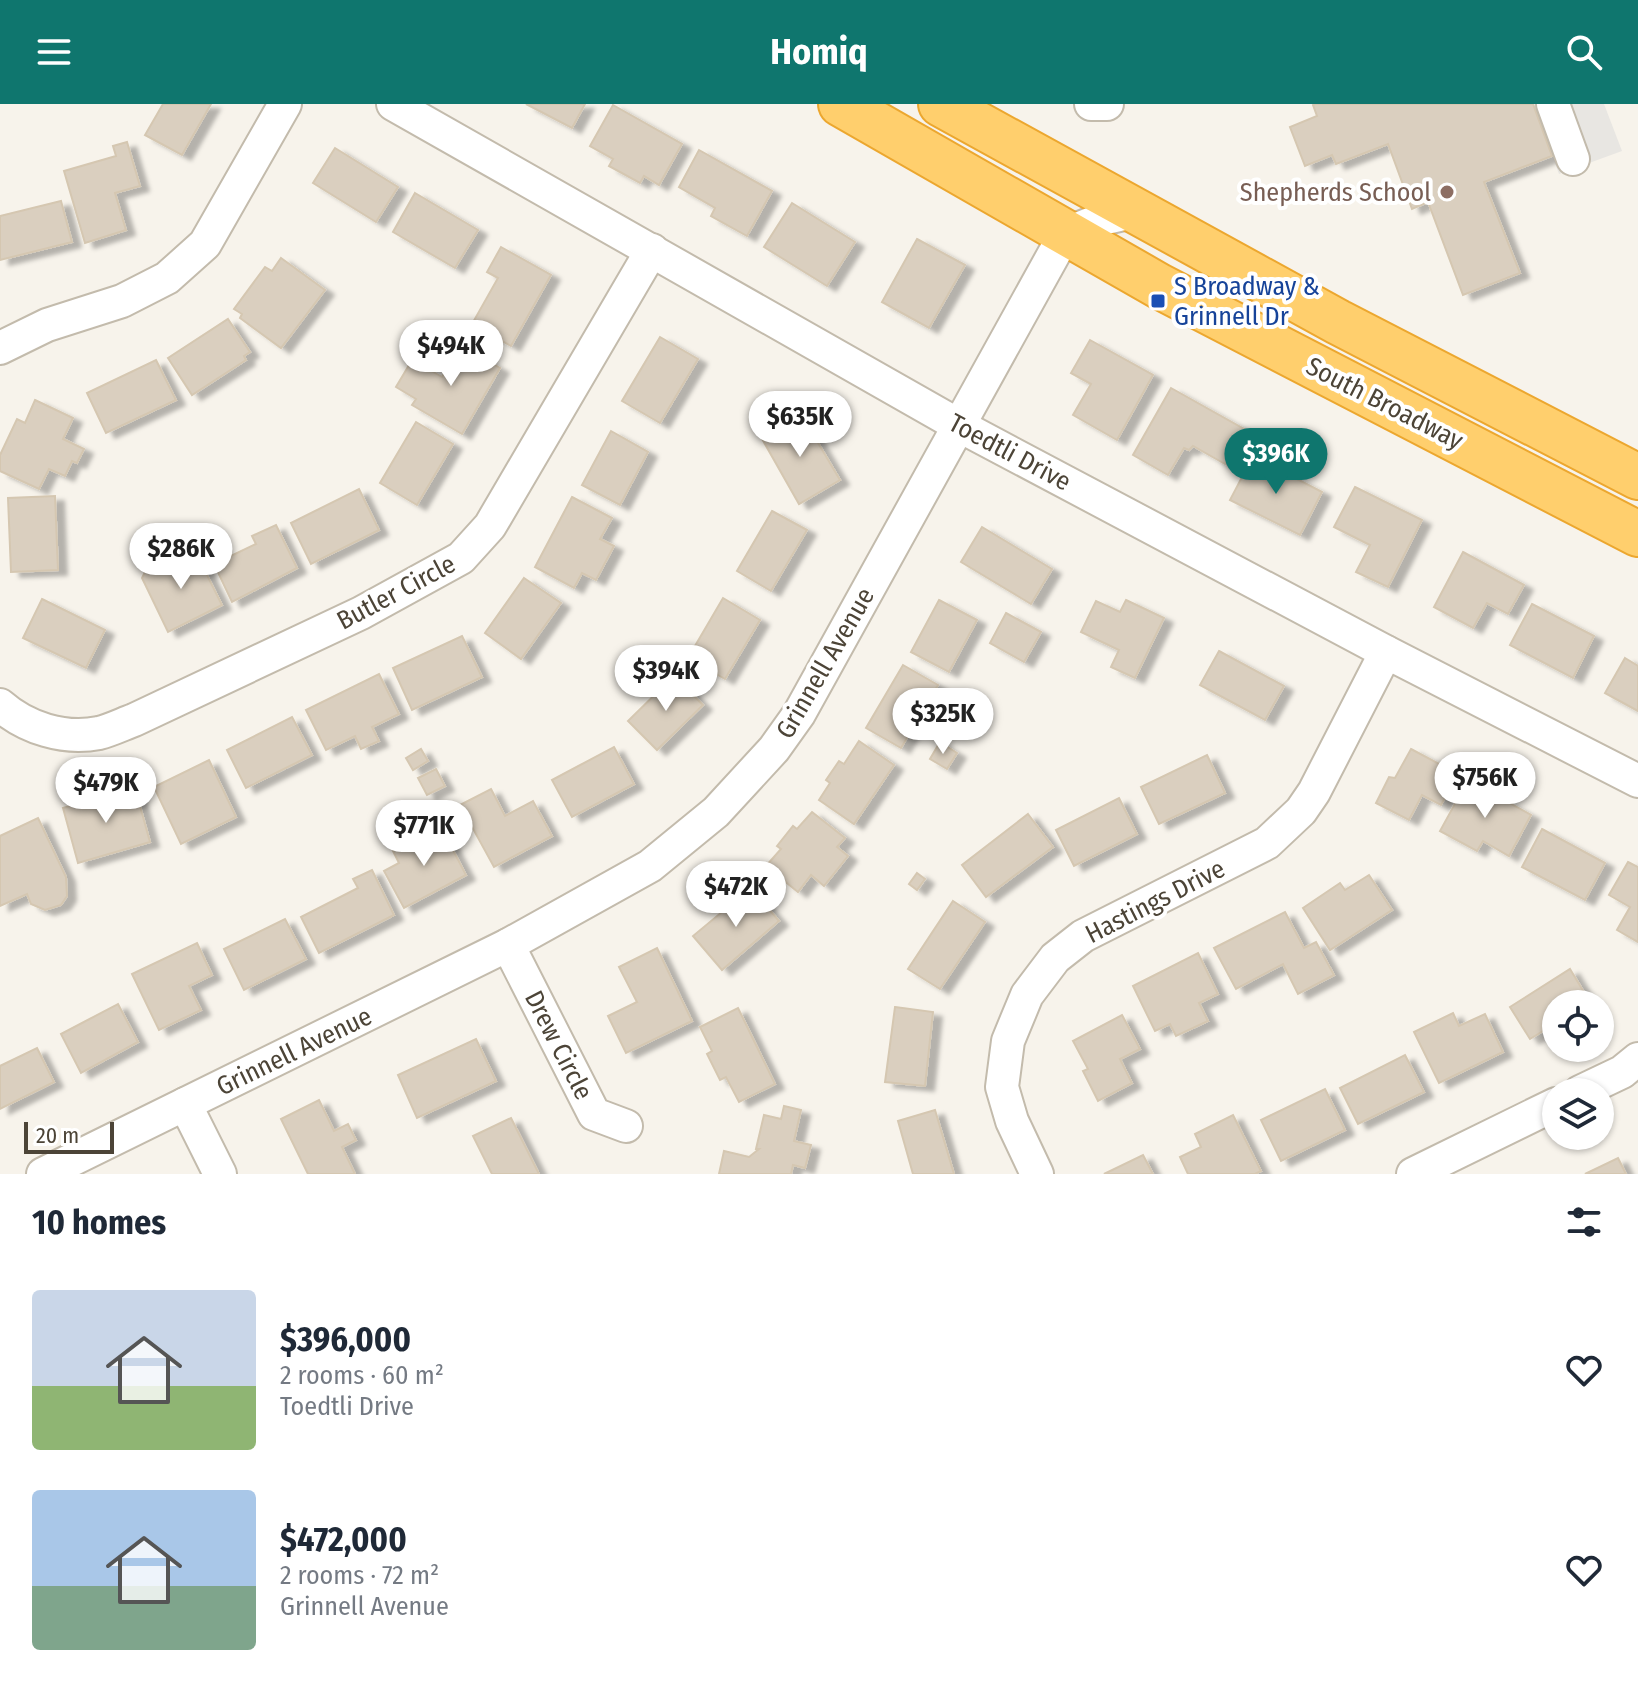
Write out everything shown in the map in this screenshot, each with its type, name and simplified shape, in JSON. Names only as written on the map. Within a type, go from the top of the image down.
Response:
[{"type":"highway","name":"South Broadway","points":[[841,104],[1159,286],[1638,534]]},
{"type":"highway","name":"South Broadway","points":[[941,104],[1338,322],[1638,477]]},
{"type":"street","points":[[0,348],[47,325],[122,301],[167,278],[205,244],[285,104]]},
{"type":"street","name":"Toedtli Drive","points":[[393,104],[958,425],[1386,652],[1638,781]]},
{"type":"street","points":[[1553,104],[1573,159]]},
{"type":"street","points":[[1065,234],[1102,219],[1138,211]]},
{"type":"street","name":"Grinnell Avenue","points":[[43,1174],[508,945],[650,866],[716,812],[774,749],[802,710],[1065,234]]},
{"type":"street","name":"Butler Circle","points":[[0,705],[15,719],[57,734],[98,733],[134,720],[361,613],[461,558],[490,526],[652,250]]},
{"type":"street","name":"Hastings Drive","points":[[1037,1174],[1012,1121],[1002,1087],[1008,1041],[1027,995],[1055,958],[1083,936],[1267,843],[1290,822],[1314,792],[1386,652]]},
{"type":"street","name":"Drew Circle","points":[[508,945],[594,1114],[626,1126]]},
{"type":"street","points":[[1609,1078],[1638,1059]]},
{"type":"street","points":[[185,1104],[220,1174]]},
{"type":"street","points":[[1413,1174],[1542,1111]]},
{"type":"shaded area","points":[[1533,104],[1604,104],[1622,151],[1559,174]]},
{"type":"building","points":[[163,104],[211,104],[182,155],[145,135]]},
{"type":"building","points":[[526,104],[585,104],[572,128]]},
{"type":"building","name":"Shepherds School","points":[[1315,104],[1533,104],[1552,156],[1484,182],[1520,273],[1463,295],[1428,202],[1412,209],[1388,144],[1336,164],[1332,155],[1305,166],[1290,127],[1317,116]]},
{"type":"building","points":[[613,105],[682,144],[659,185],[644,176],[640,183],[609,166],[613,159],[590,146]]},
{"type":"building","points":[[127,142],[140,186],[115,193],[126,230],[85,243],[64,171],[116,156],[113,146]]},
{"type":"building","points":[[335,148],[398,187],[376,222],[313,183]]},
{"type":"building","points":[[699,150],[772,191],[747,236],[711,216],[715,208],[679,187]]},
{"type":"building","points":[[415,193],[478,230],[455,268],[393,232]]},
{"type":"building","points":[[61,201],[72,242],[0,260],[0,216]]},
{"type":"building","points":[[792,203],[855,242],[827,286],[764,247]]},
{"type":"building","points":[[917,239],[965,265],[929,328],[882,302]]},
{"type":"building","points":[[501,247],[551,275],[511,346],[472,324],[498,278],[487,272]]},
{"type":"building","points":[[281,258],[325,290],[281,348],[240,318],[242,314],[234,309],[265,267],[272,271]]},
{"type":"building","points":[[228,319],[250,352],[244,356],[246,360],[192,395],[168,358]]},
{"type":"building","points":[[660,337],[698,359],[660,423],[622,401]]},
{"type":"building","points":[[1090,340],[1153,375],[1117,440],[1073,415],[1091,384],[1071,373]]},
{"type":"building","points":[[461,345],[500,368],[462,434],[412,405],[416,399],[396,387],[412,360],[442,377]]},
{"type":"building","points":[[156,360],[176,400],[106,433],[87,393]]},
{"type":"building","points":[[1171,388],[1244,429],[1225,464],[1193,446],[1189,450],[1184,448],[1168,475],[1133,455]]},
{"type":"building","points":[[35,400],[73,418],[63,439],[84,449],[77,463],[72,461],[65,476],[49,469],[39,489],[0,471],[0,455],[17,419],[25,423]]},
{"type":"building","points":[[801,414],[840,480],[799,504],[761,437]]},
{"type":"building","points":[[416,422],[453,444],[417,505],[380,483]]},
{"type":"building","points":[[611,431],[648,452],[620,505],[582,485]]},
{"type":"building","points":[[1253,456],[1322,492],[1300,535],[1230,500]]},
{"type":"building","points":[[1355,487],[1422,520],[1388,587],[1356,572],[1370,545],[1334,527]]},
{"type":"building","points":[[359,489],[379,530],[311,564],[291,523]]},
{"type":"building","points":[[55,496],[58,570],[11,572],[8,498]]},
{"type":"building","points":[[572,497],[612,518],[600,539],[614,546],[596,580],[582,573],[574,588],[535,567]]},
{"type":"building","points":[[772,511],[807,530],[771,591],[737,571]]},
{"type":"building","points":[[276,525],[297,568],[232,602],[214,564],[256,544],[252,536]]},
{"type":"building","points":[[982,527],[1052,569],[1031,604],[961,562]]},
{"type":"building","points":[[1463,552],[1524,585],[1508,614],[1487,603],[1473,628],[1434,607]]},
{"type":"building","points":[[196,553],[222,605],[168,632],[142,578],[145,572],[179,555],[181,561]]},
{"type":"building","points":[[524,578],[561,603],[521,659],[485,633]]},
{"type":"building","points":[[723,598],[760,620],[725,679],[688,658]]},
{"type":"building","points":[[42,599],[105,630],[86,668],[23,638]]},
{"type":"building","points":[[939,600],[977,620],[949,672],[911,652]]},
{"type":"building","points":[[1126,600],[1164,618],[1135,678],[1111,667],[1119,650],[1081,632],[1096,601],[1120,612]]},
{"type":"building","points":[[1532,604],[1594,636],[1573,678],[1510,645]]},
{"type":"building","points":[[1006,613],[1041,632],[1024,662],[990,643]]},
{"type":"building","points":[[462,636],[482,677],[412,710],[393,668]]},
{"type":"building","points":[[1219,651],[1284,686],[1265,720],[1200,685]]},
{"type":"building","points":[[1625,658],[1638,666],[1638,711],[1605,693]]},
{"type":"building","points":[[903,665],[938,685],[901,748],[866,728]]},
{"type":"building","points":[[379,674],[399,714],[372,727],[379,741],[361,749],[355,736],[326,750],[306,710]]},
{"type":"building","points":[[674,676],[703,705],[657,750],[628,721]]},
{"type":"building","points":[[292,717],[312,755],[246,788],[227,750]]},
{"type":"building","points":[[859,741],[894,765],[854,824],[819,800],[830,783],[826,780],[839,761],[844,764]]},
{"type":"building","points":[[940,742],[957,753],[947,769],[930,759]]},
{"type":"building","points":[[614,747],[634,784],[572,817],[552,780]]},
{"type":"building","points":[[421,749],[428,761],[413,770],[406,758]]},
{"type":"building","points":[[1411,749],[1458,774],[1441,805],[1422,795],[1409,820],[1376,803],[1389,777],[1395,778]]},
{"type":"building","points":[[1207,755],[1225,793],[1159,824],[1141,787]]},
{"type":"building","points":[[209,760],[236,817],[181,844],[154,787]]},
{"type":"building","points":[[436,769],[445,786],[427,795],[418,778]]},
{"type":"building","points":[[1468,780],[1531,815],[1509,856],[1483,841],[1477,851],[1440,831]]},
{"type":"building","points":[[135,788],[150,842],[78,863],[63,808]]},
{"type":"building","points":[[491,789],[505,816],[533,801],[552,836],[494,867],[460,805]]},
{"type":"building","points":[[1119,798],[1137,834],[1074,866],[1056,830]]},
{"type":"building","points":[[812,812],[845,838],[837,847],[848,856],[824,886],[811,875],[798,892],[766,866],[781,849],[777,846],[793,826],[797,829]]},
{"type":"building","points":[[1028,814],[1053,847],[986,897],[962,865]]},
{"type":"building","points":[[38,818],[66,877],[67,896],[61,905],[45,910],[31,904],[27,894],[0,906],[0,836]]},
{"type":"building","points":[[441,827],[466,875],[404,908],[384,871],[399,863],[393,851]]},
{"type":"building","points":[[1542,829],[1605,863],[1585,900],[1522,867]]},
{"type":"building","points":[[1628,862],[1638,867],[1638,942],[1617,930],[1630,907],[1609,895]]},
{"type":"building","points":[[372,870],[394,915],[319,953],[301,917],[358,888],[353,879]]},
{"type":"building","points":[[917,873],[925,879],[917,890],[909,884]]},
{"type":"building","points":[[1369,875],[1392,910],[1330,950],[1303,908],[1340,883],[1345,890]]},
{"type":"building","points":[[751,888],[779,921],[722,970],[693,936]]},
{"type":"building","points":[[953,901],[985,922],[940,989],[908,969]]},
{"type":"building","points":[[1285,912],[1304,948],[1316,942],[1334,975],[1298,994],[1283,964],[1236,989],[1214,948]]},
{"type":"building","points":[[285,919],[306,959],[244,990],[224,949]]},
{"type":"building","points":[[197,943],[212,975],[189,986],[201,1010],[159,1030],[132,974]]},
{"type":"building","points":[[657,948],[692,1021],[626,1053],[608,1016],[637,1002],[619,967]]},
{"type":"building","points":[[1198,953],[1218,994],[1199,1003],[1208,1021],[1176,1036],[1170,1024],[1155,1031],[1133,986]]},
{"type":"building","points":[[1570,969],[1583,990],[1542,990],[1542,1032],[1530,1039],[1510,1007]]},
{"type":"building","points":[[118,1004],[138,1042],[81,1073],[61,1034]]},
{"type":"building","points":[[895,1007],[933,1012],[925,1086],[885,1082]]},
{"type":"building","points":[[738,1008],[775,1084],[739,1102],[726,1077],[720,1080],[707,1054],[712,1051],[700,1027]]},
{"type":"building","points":[[1453,1013],[1459,1026],[1485,1014],[1503,1052],[1439,1083],[1414,1032]]},
{"type":"building","points":[[1122,1015],[1140,1049],[1120,1059],[1132,1083],[1098,1101],[1083,1071],[1088,1069],[1073,1041]]},
{"type":"building","points":[[476,1039],[496,1081],[417,1118],[398,1075]]},
{"type":"building","points":[[37,1048],[54,1082],[0,1109],[0,1066]]},
{"type":"building","points":[[1405,1055],[1424,1092],[1358,1124],[1340,1088]]},
{"type":"building","points":[[1325,1089],[1345,1130],[1281,1161],[1261,1120]]},
{"type":"building","points":[[319,1100],[334,1131],[348,1124],[356,1140],[342,1147],[355,1174],[308,1174],[281,1119]]},
{"type":"building","points":[[784,1106],[801,1110],[794,1141],[811,1145],[805,1168],[793,1165],[791,1174],[719,1174],[724,1151],[749,1157],[759,1149],[756,1149],[764,1115],[781,1119]]},
{"type":"building","points":[[935,1110],[954,1174],[913,1174],[898,1121]]},
{"type":"building","points":[[1233,1115],[1261,1171],[1255,1174],[1188,1174],[1180,1157],[1201,1147],[1195,1134]]},
{"type":"building","points":[[511,1118],[539,1174],[492,1174],[473,1136]]},
{"type":"building","points":[[1143,1155],[1153,1174],[1104,1174]]},
{"type":"building","points":[[1618,1158],[1626,1174],[1585,1174]]},
{"type":"place","name":"Shepherds School","points":[[1447,192]]},
{"type":"place","name":"S Broadway & Grinnell Dr","points":[[1158,301]]}]
